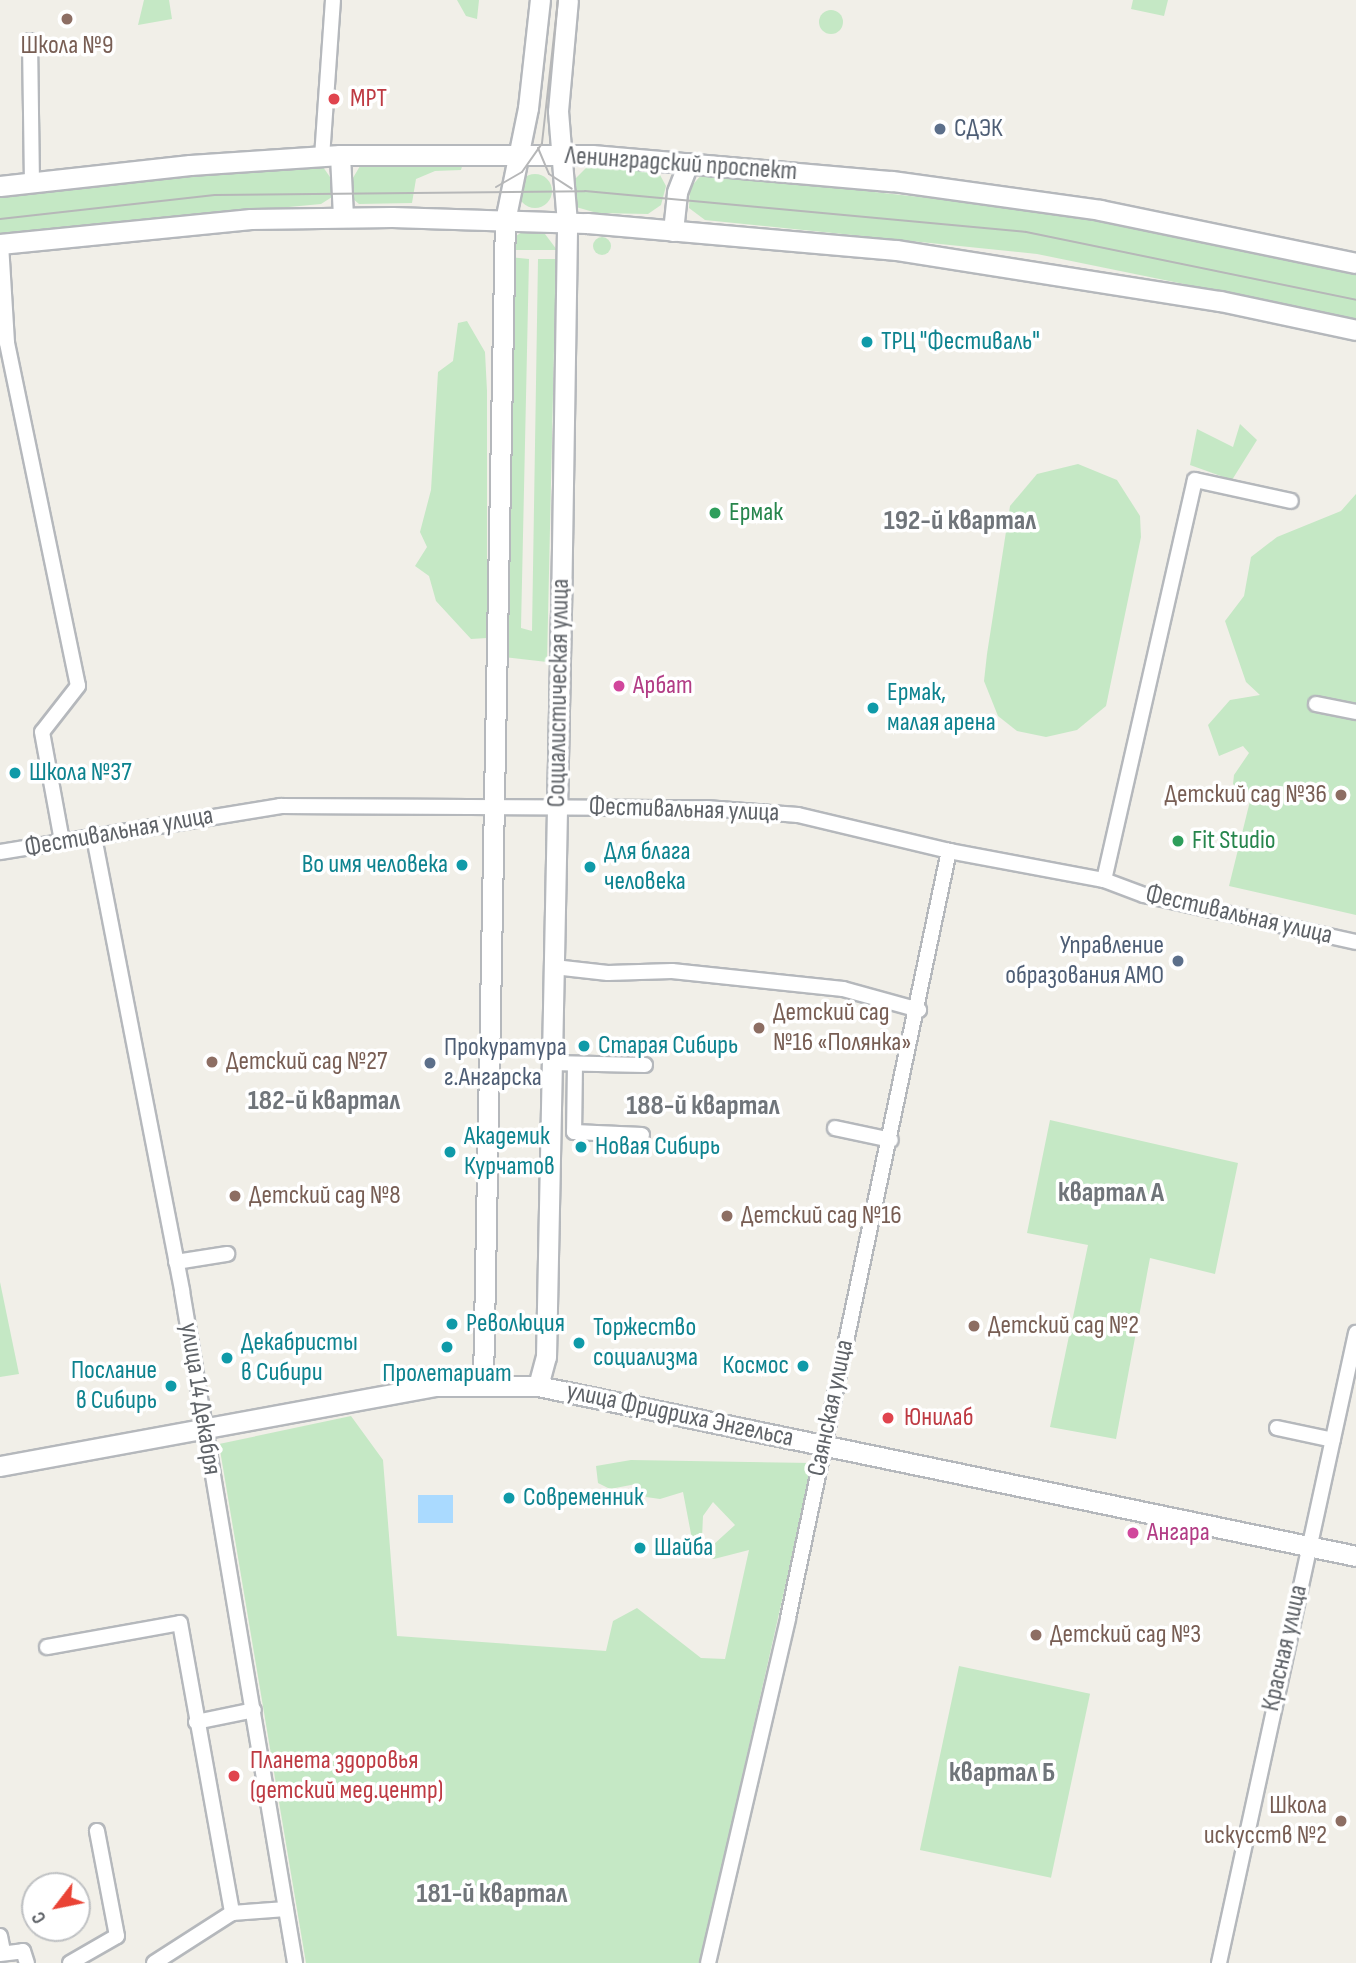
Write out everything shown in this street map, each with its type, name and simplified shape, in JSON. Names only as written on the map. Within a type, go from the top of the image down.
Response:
[{"type":"street","points":[[333,0],[331,156],[343,217]]},
{"type":"street","points":[[482,1383],[505,221],[528,107],[540,0]]},
{"type":"street","name":"Социалистическая улица","points":[[538,1386],[546,1357],[567,223],[558,111],[568,0]]},
{"type":"street","points":[[30,41],[32,181]]},
{"type":"street","name":"Ленинградский проспект","points":[[0,186],[190,164],[331,156],[561,154],[905,183],[1100,210],[1356,263]]},
{"type":"street","points":[[673,231],[677,192],[688,163]]},
{"type":"street","points":[[62,841],[42,732],[78,686],[7,343],[0,244],[225,221],[343,217],[567,223],[834,242],[1003,265],[1220,301],[1356,330]]},
{"type":"street","points":[[1104,880],[1195,480],[1291,501]]},
{"type":"street","points":[[1316,704],[1356,712]]},
{"type":"street","name":"Фестивальная улица","points":[[0,852],[280,806],[706,808],[799,815],[949,851],[1104,880],[1144,895],[1356,942]]},
{"type":"street","name":"улица 14 Декабря","points":[[94,837],[176,1262],[295,1963]]},
{"type":"street","name":"Саянская улица","points":[[708,1963],[788,1618],[823,1444],[919,1010],[949,851]]},
{"type":"street","points":[[554,967],[608,973],[671,971],[843,989],[919,1010]]},
{"type":"street","points":[[550,1063],[645,1065]]},
{"type":"street","points":[[575,1064],[575,1132],[642,1135]]},
{"type":"street","points":[[835,1128],[891,1140]]},
{"type":"street","points":[[176,1262],[227,1254]]},
{"type":"street","name":"Красная улица","points":[[1219,1963],[1356,1333]]},
{"type":"street","name":"улица Фридриха Энгельса","points":[[0,1466],[436,1386],[482,1383],[538,1386],[1356,1556]]},
{"type":"street","points":[[1277,1428],[1333,1440]]},
{"type":"street","points":[[47,1647],[180,1623],[232,1913]]},
{"type":"street","points":[[196,1722],[254,1710]]},
{"type":"street","points":[[70,1963],[117,1936],[97,1831]]},
{"type":"street","points":[[154,1963],[232,1913],[286,1909]]},
{"type":"street","points":[[0,1936],[1,1953],[23,1951],[27,1963]]},
{"type":"green space","points":[[144,0],[169,0],[172,19],[138,25]]},
{"type":"green space","points":[[457,0],[479,0],[477,19],[466,16]]},
{"type":"green space","points":[[1133,0],[1168,0],[1164,16],[1131,9]]},
{"type":"green space","points":[[826,10],[836,10],[843,17],[843,27],[836,34],[826,34],[819,27],[819,17]]},
{"type":"green space","points":[[463,163],[461,170],[435,171],[416,179],[412,203],[359,204],[352,198],[350,183],[360,166]]},
{"type":"green space","points":[[323,167],[330,177],[332,197],[321,204],[0,234],[0,195],[156,177]]},
{"type":"green space","points":[[587,167],[643,169],[660,175],[666,186],[661,205],[648,214],[597,213],[576,207],[575,179]]},
{"type":"green space","points":[[703,173],[1046,211],[1356,274],[1356,319],[1037,254],[705,220],[689,208],[690,188]]},
{"type":"green space","points":[[535,174],[547,179],[552,191],[547,203],[535,208],[523,203],[518,191],[523,179]]},
{"type":"green space","points":[[525,230],[542,230],[557,250],[510,250],[513,238]]},
{"type":"green space","points":[[598,237],[606,237],[611,246],[609,253],[598,255],[593,250],[593,242]]},
{"type":"green space","points":[[509,257],[529,259],[521,628],[532,631],[538,259],[556,259],[547,662],[504,657]]},
{"type":"green space","points":[[467,321],[485,352],[487,391],[487,638],[471,639],[436,601],[429,576],[415,566],[427,547],[420,532],[431,490],[438,372],[453,361],[458,323]]},
{"type":"green space","points":[[1240,424],[1257,440],[1232,480],[1190,465],[1197,429],[1233,447]]},
{"type":"green space","points":[[1078,464],[1117,480],[1140,516],[1141,537],[1106,706],[1077,730],[1046,737],[1017,731],[998,716],[984,681],[987,654],[1010,506],[1037,474]]},
{"type":"green space","points":[[1356,494],[1356,915],[1229,886],[1250,801],[1233,784],[1234,775],[1249,753],[1243,746],[1219,756],[1208,725],[1230,700],[1260,695],[1246,682],[1225,621],[1244,596],[1251,557],[1277,537],[1341,511]]},
{"type":"green space","points":[[1050,1120],[1238,1163],[1215,1274],[1150,1258],[1116,1439],[1050,1427],[1088,1245],[1027,1233]]},
{"type":"green space","points":[[0,1282],[19,1374],[0,1377]]},
{"type":"green space","points":[[351,1416],[383,1460],[397,1636],[606,1651],[613,1621],[637,1608],[701,1658],[725,1659],[749,1550],[714,1559],[702,1555],[735,1525],[713,1502],[703,1516],[702,1538],[692,1539],[683,1492],[660,1499],[646,1497],[636,1484],[610,1489],[598,1483],[596,1466],[631,1460],[813,1463],[700,1963],[306,1963],[219,1444]]},
{"type":"green space","points":[[959,1666],[1090,1694],[1051,1878],[920,1850]]},
{"type":"water","points":[[418,1495],[453,1495],[453,1523],[418,1523]]},
{"type":"tram line","points":[[496,187],[522,172],[542,143],[558,0]]},
{"type":"tram line","points":[[538,148],[549,174],[572,189]]},
{"type":"tram line","points":[[0,219],[215,195],[585,191],[1026,232],[1356,300]]},
{"type":"place","name":"Школа №9","points":[[67,19]]},
{"type":"place","name":"МРТ","points":[[334,99]]},
{"type":"place","name":"СДЭК","points":[[940,129]]},
{"type":"place","name":"ТРЦ \"Фестиваль\"","points":[[867,342]]},
{"type":"place","name":"Ермак","points":[[715,513]]},
{"type":"place","name":"Арбат","points":[[619,686]]},
{"type":"place","name":"Ермак, малая арена","points":[[873,708]]},
{"type":"place","name":"Школа №37","points":[[15,773]]},
{"type":"place","name":"Детский сад №36","points":[[1341,795]]},
{"type":"place","name":"Fit Studio","points":[[1178,841]]},
{"type":"place","name":"Во имя человека","points":[[462,865]]},
{"type":"place","name":"Для блага человека","points":[[590,867]]},
{"type":"place","name":"Управление образования АМО","points":[[1178,961]]},
{"type":"place","name":"Детский сад №16 «Полянка»","points":[[759,1028]]},
{"type":"place","name":"Старая Сибирь","points":[[584,1046]]},
{"type":"place","name":"Детский сад №27","points":[[212,1062]]},
{"type":"place","name":"Прокуратура г.Ангарска","points":[[430,1063]]},
{"type":"place","name":"Новая Сибирь","points":[[581,1147]]},
{"type":"place","name":"Академик Курчатов","points":[[450,1152]]},
{"type":"place","name":"Детский сад №8","points":[[235,1196]]},
{"type":"place","name":"Детский сад №16","points":[[727,1216]]},
{"type":"place","name":"Революция","points":[[452,1324]]},
{"type":"place","name":"Детский сад №2","points":[[974,1326]]},
{"type":"place","name":"Торжество социализма","points":[[579,1343]]},
{"type":"place","name":"Пролетариат","points":[[447,1347]]},
{"type":"place","name":"Декабристы в Сибири","points":[[227,1358]]},
{"type":"place","name":"Космос","points":[[803,1366]]},
{"type":"place","name":"Послание в Сибирь","points":[[171,1386]]},
{"type":"place","name":"Юнилаб","points":[[888,1418]]},
{"type":"place","name":"Современник","points":[[509,1498]]},
{"type":"place","name":"Ангара","points":[[1133,1533]]},
{"type":"place","name":"Шайба","points":[[640,1548]]},
{"type":"place","name":"Детский сад №3","points":[[1036,1635]]},
{"type":"place","name":"Планета здоровья (детский мед.центр)","points":[[234,1776]]},
{"type":"place","name":"Школа искусств №2","points":[[1341,1821]]},
{"type":"district","name":"192-й квартал","points":[[960,521]]},
{"type":"district","name":"182-й квартал","points":[[324,1101]]},
{"type":"district","name":"188-й квартал","points":[[703,1106]]},
{"type":"district","name":"квартал А","points":[[1111,1193]]},
{"type":"district","name":"квартал Б","points":[[1002,1773]]},
{"type":"district","name":"181-й квартал","points":[[492,1894]]}]
